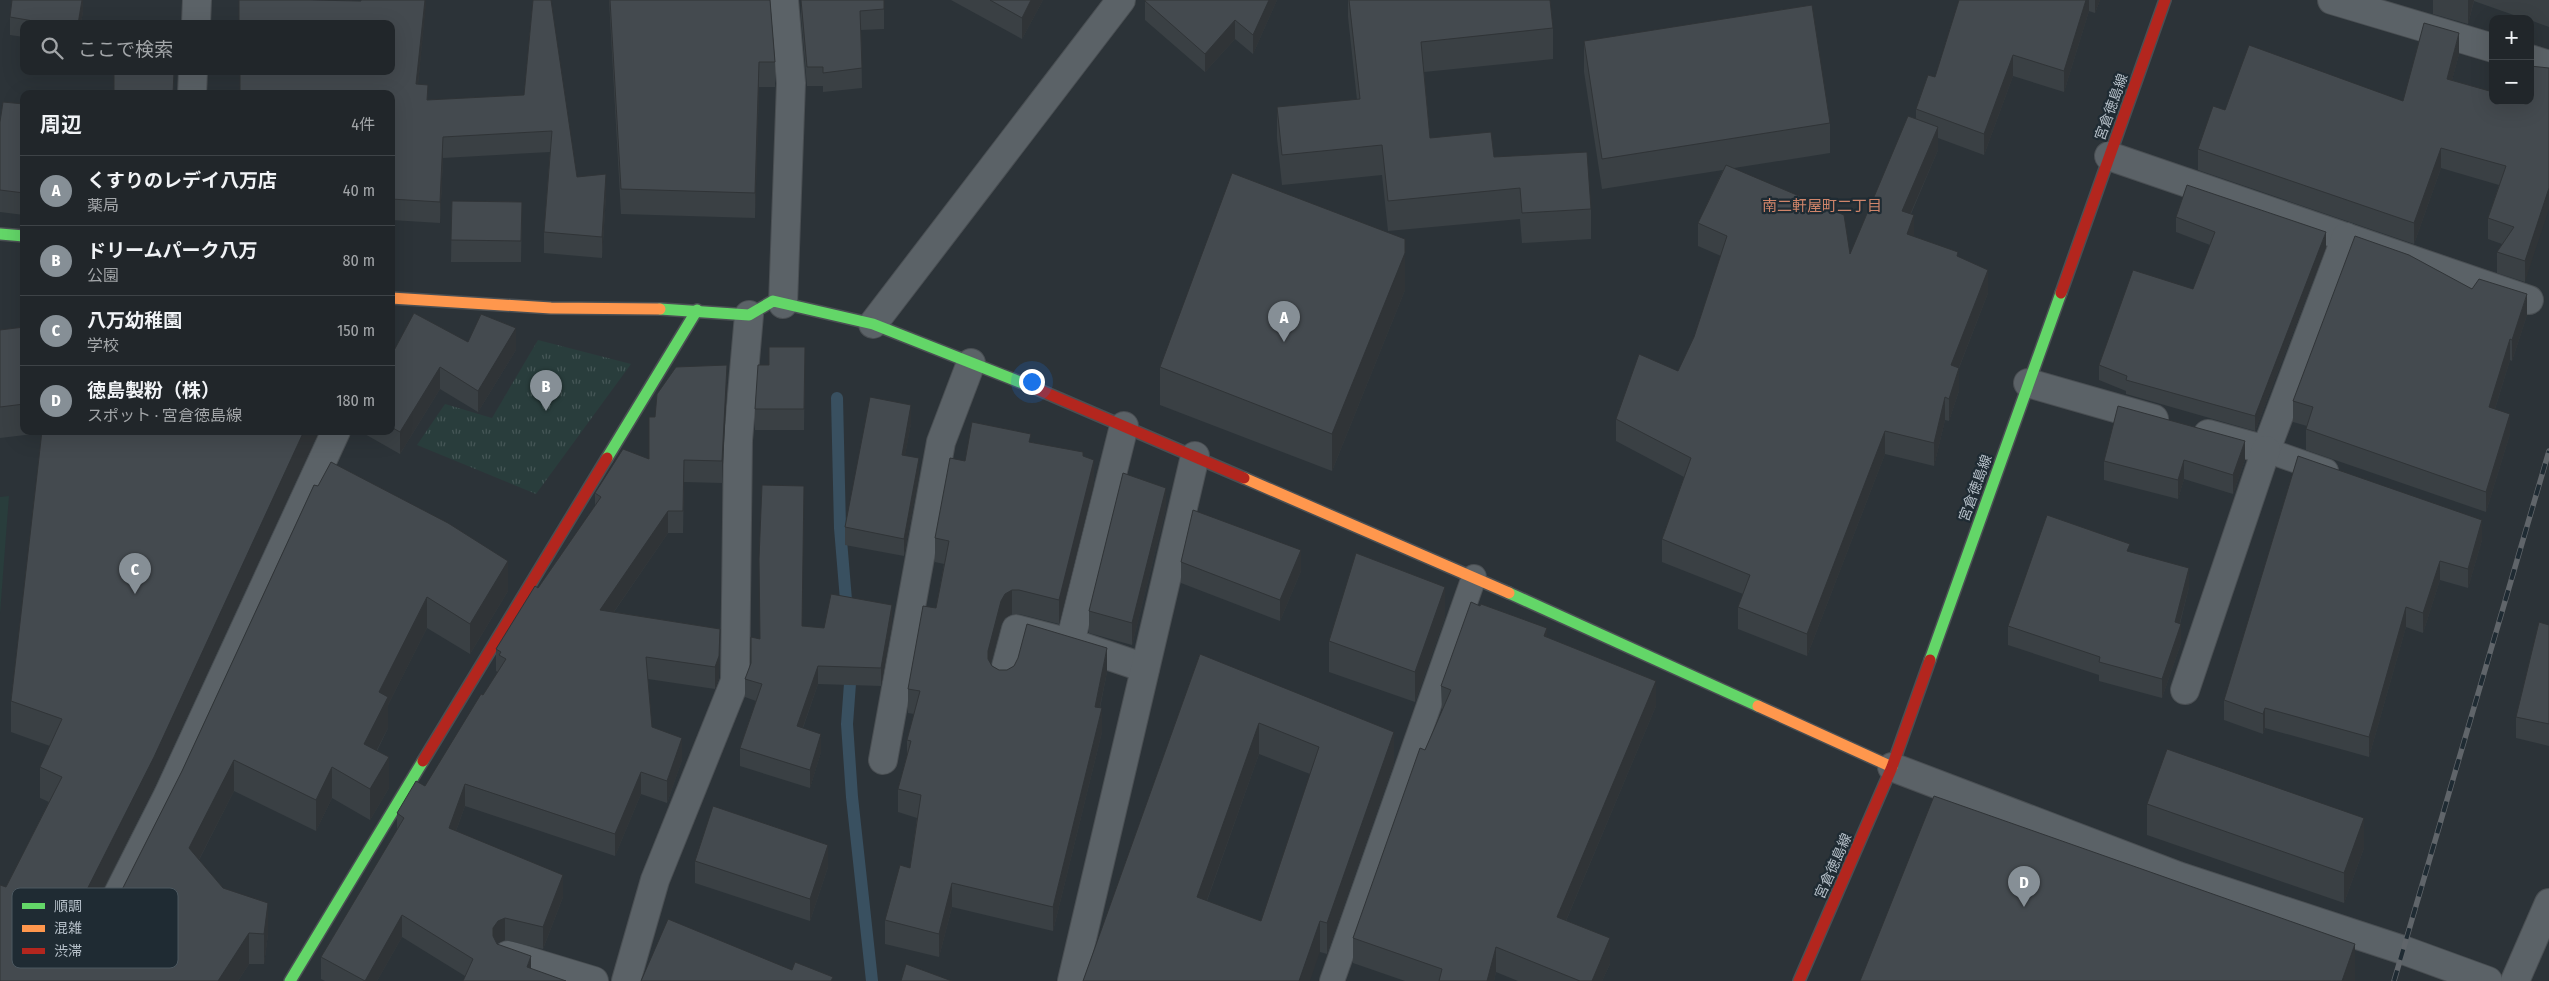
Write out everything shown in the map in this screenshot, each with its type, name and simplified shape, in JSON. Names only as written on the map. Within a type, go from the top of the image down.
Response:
[{"type":"street","points":[[196,20],[197,0]]},
{"type":"street","points":[[783,304],[791,83],[784,0]]},
{"type":"street","points":[[873,324],[1121,0]]},
{"type":"street","name":"宮倉徳島線","points":[[1799,981],[1892,767],[2165,0]]},
{"type":"street","points":[[2332,0],[2489,47]]},
{"type":"street","points":[[2533,60],[2549,65]]},
{"type":"street","points":[[192,90],[193,75]]},
{"type":"street","points":[[2109,156],[2529,300]]},
{"type":"street","points":[[0,234],[20,236]]},
{"type":"street","points":[[2185,690],[2266,450],[2346,237]]},
{"type":"street","points":[[395,303],[696,310],[749,315],[773,301],[873,324],[1124,426],[1474,577],[1892,767],[2178,876],[2403,950],[2488,981]]},
{"type":"street","points":[[290,981],[696,310]]},
{"type":"street","points":[[626,981],[655,880],[735,681],[738,440],[749,315]]},
{"type":"street","points":[[883,760],[941,442],[971,363]]},
{"type":"street","points":[[2028,383],[2266,450]]},
{"type":"street","points":[[1070,642],[1124,426]]},
{"type":"street","points":[[121,888],[168,795],[334,435]]},
{"type":"street","points":[[1072,981],[1195,456]]},
{"type":"street","points":[[1003,678],[1016,629],[1070,642],[1145,668]]},
{"type":"street","points":[[2515,981],[2549,903]]},
{"type":"street","points":[[508,955],[594,981]]},
{"type":"street","points":[[74,981],[81,968]]},
{"type":"lane","points":[[2266,450],[2348,479]]},
{"type":"lane","points":[[1332,981],[1474,577]]},
{"type":"green space","points":[[538,340],[631,364],[536,494],[417,445],[445,404],[492,418]]},
{"type":"green space","points":[[9,496],[0,614],[0,497]]},
{"type":"building","points":[[12,0],[82,0],[79,20],[28,20],[10,17]]},
{"type":"building","points":[[239,0],[425,0],[416,84],[428,85],[427,100],[524,95],[533,0],[551,0],[577,177],[606,174],[602,237],[544,232],[552,131],[443,137],[440,202],[395,199],[395,90],[240,90],[240,75],[395,75],[395,20],[239,20]]},
{"type":"building","points":[[610,0],[770,0],[775,62],[759,62],[755,193],[621,189]]},
{"type":"building","points":[[801,0],[884,0],[884,9],[860,11],[862,68],[823,73],[823,67],[807,67]]},
{"type":"building","points":[[990,0],[1031,0],[1022,18]]},
{"type":"building","points":[[1145,0],[1269,0],[1253,35],[1235,20],[1205,54]]},
{"type":"building","points":[[1349,0],[1550,0],[1553,28],[1421,42],[1430,138],[1491,132],[1494,157],[1587,152],[1591,209],[1522,213],[1520,188],[1388,201],[1382,145],[1282,155],[1277,107],[1360,99]]},
{"type":"building","points":[[1959,0],[2086,0],[2064,71],[2013,55],[1984,134],[1916,109],[1928,75],[1935,77]]},
{"type":"building","points":[[1812,5],[1830,123],[1602,159],[1584,41]]},
{"type":"building","points":[[2424,23],[2459,33],[2447,79],[2489,91],[2489,105],[2534,105],[2534,66],[2549,68],[2549,188],[2525,261],[2497,252],[2514,227],[2488,218],[2506,166],[2441,148],[2414,223],[2198,149],[2213,106],[2225,110],[2249,45],[2403,101]]},
{"type":"building","points":[[114,75],[174,75],[173,90],[114,90]]},
{"type":"building","points":[[3,102],[20,104],[20,192],[0,190],[0,122]]},
{"type":"building","points":[[1908,116],[1938,127],[1902,211],[1914,215],[1907,234],[1958,252],[1957,256],[1988,270],[1951,365],[1959,368],[1949,399],[1945,397],[1934,443],[1885,431],[1807,634],[1738,607],[1750,575],[1662,539],[1691,458],[1616,419],[1639,354],[1678,371],[1694,337],[1727,236],[1698,223],[1726,165],[1844,215],[1850,254]]},
{"type":"building","points":[[1232,173],[1405,239],[1405,253],[1332,434],[1160,367]]},
{"type":"building","points":[[2187,185],[2326,232],[2255,416],[2126,380],[2127,376],[2099,365],[2133,270],[2193,289],[2215,232],[2176,217]]},
{"type":"building","points":[[452,201],[522,202],[521,241],[451,240]]},
{"type":"building","points":[[2355,236],[2409,255],[2472,289],[2479,279],[2527,294],[2512,340],[2510,339],[2489,407],[2510,414],[2486,492],[2306,429],[2313,407],[2293,401]]},
{"type":"building","points":[[414,313],[468,342],[481,314],[516,328],[478,391],[440,367],[400,432],[395,429],[395,349]]},
{"type":"building","points":[[20,328],[20,404],[0,407],[0,330]]},
{"type":"building","points":[[769,347],[805,347],[804,409],[755,409],[758,365],[769,365]]},
{"type":"building","points":[[727,365],[722,461],[684,460],[683,511],[668,511],[600,610],[720,629],[719,656],[715,667],[646,657],[652,727],[682,738],[667,781],[641,772],[615,834],[465,784],[449,828],[563,875],[543,927],[505,918],[498,921],[493,928],[493,936],[497,944],[531,956],[527,967],[566,981],[463,981],[473,959],[402,915],[365,981],[321,957],[404,818],[397,813],[416,781],[425,786],[481,694],[483,695],[506,659],[499,655],[501,652],[496,649],[535,586],[538,588],[601,497],[595,493],[623,449],[649,459],[649,417],[655,417],[657,394],[676,367]]},
{"type":"building","points":[[870,397],[911,405],[902,455],[919,458],[904,539],[845,527]]},
{"type":"building","points":[[2118,406],[2245,441],[2233,475],[2184,460],[2178,480],[2104,461]]},
{"type":"building","points":[[972,422],[1031,434],[1029,442],[1083,452],[1083,456],[1094,460],[1059,600],[1019,590],[1012,590],[1005,594],[1001,601],[988,651],[988,659],[992,666],[999,670],[1007,670],[1014,666],[1027,624],[1107,648],[1095,707],[1102,708],[1053,907],[952,883],[939,934],[885,920],[900,865],[910,868],[921,795],[898,789],[911,741],[907,740],[920,691],[908,689],[923,606],[936,608],[949,541],[935,538],[950,458],[965,461]]},
{"type":"building","points":[[42,435],[302,435],[154,757],[88,888],[12,888],[12,968],[178,968],[178,888],[123,888],[182,771],[314,485],[318,486],[331,462],[448,523],[508,561],[470,624],[427,597],[379,692],[388,697],[364,744],[389,757],[370,789],[332,767],[316,800],[234,760],[189,848],[223,888],[268,903],[264,934],[249,933],[218,981],[0,981],[0,885],[6,887],[62,777],[40,767],[62,719],[11,701]]},
{"type":"building","points":[[2298,456],[2482,520],[2468,569],[2440,561],[2423,613],[2406,607],[2369,737],[2265,708],[2263,714],[2224,700]]},
{"type":"building","points":[[1123,473],[1166,488],[1132,623],[1089,611]]},
{"type":"building","points":[[762,485],[804,486],[802,626],[824,628],[831,594],[892,605],[881,668],[818,666],[797,726],[821,734],[810,770],[740,748],[762,684],[745,679],[751,663],[751,637],[760,639],[759,559]]},
{"type":"building","points":[[1193,510],[1301,550],[1280,600],[1181,562]]},
{"type":"building","points":[[2047,515],[2130,544],[2127,551],[2189,568],[2175,622],[2181,624],[2162,679],[2099,662],[2100,657],[2008,626]]},
{"type":"building","points":[[1356,553],[1445,587],[1415,672],[1329,641]]},
{"type":"building","points":[[1471,602],[1547,628],[1544,636],[1656,681],[1557,917],[1610,938],[1592,981],[1580,981],[1496,947],[1487,981],[1439,981],[1442,969],[1353,938],[1420,748],[1425,750],[1451,690],[1441,686]]},
{"type":"building","points":[[2539,622],[2549,625],[2549,724],[2516,717]]},
{"type":"building","points":[[1200,654],[1394,732],[1327,923],[1320,921],[1299,981],[1083,981]],"holes":[[[1259,723],[1319,747],[1261,921],[1197,897]]]},
{"type":"building","points":[[2167,749],[2364,818],[2344,873],[2147,804]]},
{"type":"building","points":[[1934,796],[2355,944],[2342,981],[1860,981]]},
{"type":"building","points":[[713,806],[828,845],[810,899],[695,861]]},
{"type":"building","points":[[668,919],[792,970],[795,962],[833,977],[831,981],[641,981]]},
{"type":"building","points":[[906,964],[952,981],[901,981]]},
{"type":"waterway","points":[[837,398],[840,528],[847,612]]},
{"type":"waterway","points":[[851,670],[847,724],[852,797],[872,981]]},
{"type":"railway","points":[[2394,981],[2549,451]]},
{"type":"traffic: fast","points":[[0,234],[20,236]]},
{"type":"traffic: fast","points":[[1930,660],[2061,293]]},
{"type":"traffic: fast","points":[[660,309],[749,315],[773,301],[873,324],[1030,386]]},
{"type":"traffic: fast","points":[[607,458],[697,310]]},
{"type":"traffic: fast","points":[[1509,593],[1758,706]]},
{"type":"traffic: fast","points":[[290,981],[423,761]]},
{"type":"traffic: slow","points":[[395,298],[551,308],[660,309]]},
{"type":"traffic: slow","points":[[1244,478],[1509,593]]},
{"type":"traffic: slow","points":[[1758,706],[1892,767]]},
{"type":"traffic: jam","points":[[2061,293],[2165,0]]},
{"type":"traffic: jam","points":[[1030,386],[1244,478]]},
{"type":"traffic: jam","points":[[423,761],[607,458]]},
{"type":"traffic: jam","points":[[1799,981],[1892,767],[1930,660]]},
{"type":"place","name":"くすりのレデイ八万店","points":[[1284,342]]},
{"type":"place","name":"ドリームパーク八万","points":[[546,411]]},
{"type":"place","name":"八万幼稚園","points":[[135,594]]},
{"type":"place","name":"徳島製粉（株）","points":[[2024,907]]},
{"type":"district","name":"南二軒屋町二丁目","points":[[1822,206]]}]
